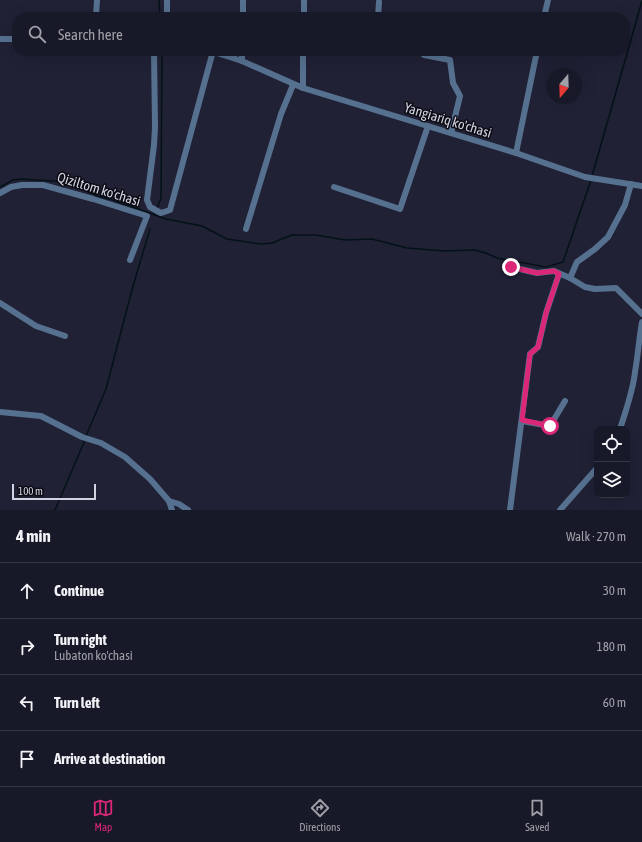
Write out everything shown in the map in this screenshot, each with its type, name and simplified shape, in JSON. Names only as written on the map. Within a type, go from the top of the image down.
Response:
[{"type":"street","points":[[96,0],[96,12]]},
{"type":"street","points":[[167,0],[167,12]]},
{"type":"street","points":[[243,12],[244,0]]},
{"type":"street","points":[[304,0],[304,12]]},
{"type":"street","points":[[545,12],[548,0]]},
{"type":"street","points":[[378,12],[379,2]]},
{"type":"street","points":[[0,38],[12,39]]},
{"type":"street","name":"Yangiariq ko'chasi","points":[[154,56],[155,128],[147,200],[150,207],[161,213],[170,210],[211,56]]},
{"type":"street","name":"Yangiariq ko'chasi","points":[[227,56],[242,61],[294,85],[516,153],[584,177],[642,186]]},
{"type":"street","points":[[242,56],[242,61]]},
{"type":"street","points":[[303,56],[303,88]]},
{"type":"street","points":[[429,56],[450,60],[453,83],[460,96],[451,133]]},
{"type":"street","points":[[516,153],[535,56]]},
{"type":"street","points":[[246,229],[281,114],[294,85]]},
{"type":"street","points":[[334,187],[400,208],[428,126]]},
{"type":"street","points":[[570,278],[577,262],[608,237],[625,205],[631,184]]},
{"type":"street","name":"Qiziltom ko'chasi","points":[[0,193],[11,187],[22,185],[43,185],[147,216],[130,260]]},
{"type":"street","points":[[511,267],[537,273],[554,271],[585,287],[595,289],[616,288],[642,314]]},
{"type":"street","points":[[510,510],[530,354],[538,347],[546,313],[559,274]]},
{"type":"street","points":[[0,303],[36,326],[65,336]]},
{"type":"street","points":[[621,426],[630,397],[642,322]]},
{"type":"street","points":[[522,420],[550,426],[565,401]]},
{"type":"street","points":[[0,412],[41,416],[82,437],[101,443],[125,457],[150,479],[169,501],[172,510]]},
{"type":"street","points":[[560,510],[594,471]]},
{"type":"street","points":[[169,501],[179,504],[188,510]]},
{"type":"waterway","points":[[159,0],[160,12]]},
{"type":"waterway","points":[[630,43],[642,1]]},
{"type":"waterway","points":[[157,208],[161,198],[162,56]]},
{"type":"waterway","points":[[592,176],[626,56]]},
{"type":"waterway","points":[[0,187],[13,180],[22,179],[66,182],[98,196],[166,219],[202,226],[227,239],[261,244],[272,243],[292,235],[316,235],[345,240],[372,239],[407,248],[445,251],[474,250],[497,258],[546,267],[563,262],[591,180]]},
{"type":"waterway","points":[[86,436],[106,389],[133,286],[150,229]]},
{"type":"waterway","points":[[55,510],[85,440]]},
{"type":"route","points":[[511,267],[537,273],[554,271],[559,274],[546,313],[538,347],[530,354],[522,420],[550,426]]}]
